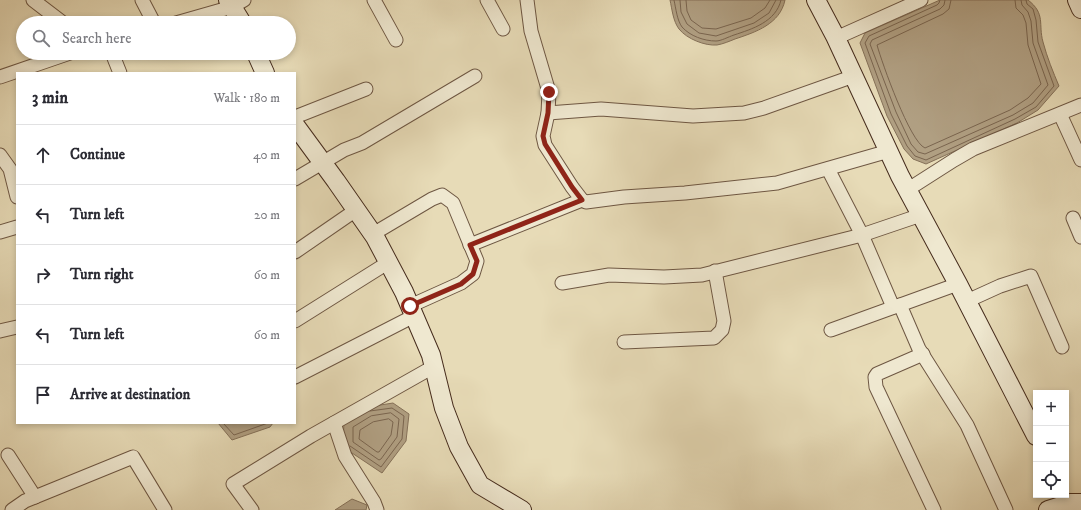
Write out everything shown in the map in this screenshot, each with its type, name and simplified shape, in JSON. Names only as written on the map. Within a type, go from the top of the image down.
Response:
[{"type":"street","points":[[33,0],[54,16]]},
{"type":"street","points":[[142,0],[150,16]]},
{"type":"street","points":[[374,0],[396,40]]},
{"type":"street","points":[[487,0],[503,29]]},
{"type":"street","points":[[527,0],[531,31],[549,92],[548,113],[543,136],[545,144],[572,187],[582,200],[586,202],[624,197],[685,193],[778,183],[889,150]]},
{"type":"street","points":[[816,0],[836,38],[907,190],[967,301],[1033,430]]},
{"type":"street","points":[[836,38],[921,0]]},
{"type":"street","points":[[1077,0],[1081,9]]},
{"type":"street","points":[[196,16],[235,2],[240,16]]},
{"type":"street","points":[[0,77],[50,60]]},
{"type":"street","points":[[115,60],[120,72]]},
{"type":"street","points":[[260,60],[266,72]]},
{"type":"street","points":[[296,178],[344,150],[362,143],[475,76]]},
{"type":"street","points":[[548,113],[601,109],[693,116],[744,113],[764,108],[854,76]]},
{"type":"street","points":[[296,117],[366,89]]},
{"type":"street","points":[[907,190],[973,149],[1081,105]]},
{"type":"street","points":[[1060,114],[1081,160]]},
{"type":"street","points":[[298,136],[322,162],[373,234],[389,262],[404,292],[431,355],[444,408],[449,421],[460,447],[480,486],[522,510]]},
{"type":"street","points":[[0,154],[10,169],[16,193]]},
{"type":"street","points":[[828,169],[919,349],[967,425],[1006,510]]},
{"type":"street","points":[[296,376],[461,284],[473,274],[477,261],[452,203],[442,195],[432,199],[373,234]]},
{"type":"street","points":[[470,245],[582,200]]},
{"type":"street","points":[[296,251],[356,210]]},
{"type":"street","points":[[562,283],[595,276],[609,275],[664,277],[702,275],[862,235],[921,215]]},
{"type":"street","points":[[1073,218],[1081,237]]},
{"type":"street","points":[[0,232],[16,227]]},
{"type":"street","points":[[296,320],[389,262]]},
{"type":"street","points":[[624,342],[714,338],[722,330],[724,321],[715,271]]},
{"type":"street","points":[[967,301],[1000,286],[1031,276],[1062,347]]},
{"type":"street","points":[[831,330],[958,284]]},
{"type":"street","points":[[0,331],[16,327]]},
{"type":"street","points":[[923,354],[877,374],[875,381],[876,387],[934,510]]},
{"type":"street","points":[[252,510],[233,484],[334,423],[433,367]]},
{"type":"street","points":[[334,423],[345,456],[374,502],[377,510]]},
{"type":"street","points":[[8,455],[35,497]]},
{"type":"street","points":[[12,510],[25,501],[133,457],[165,510]]},
{"type":"street","points":[[1048,510],[1072,500]]},
{"type":"water","points":[[670,0],[785,0],[778,15],[766,26],[726,42],[712,45],[691,39],[682,33],[674,19]]},
{"type":"water","points":[[940,0],[1028,0],[1034,5],[1039,15],[1043,42],[1059,86],[1038,110],[1017,123],[926,164],[913,159],[904,149],[887,116],[860,43],[865,33]]},
{"type":"water","points":[[393,403],[409,414],[406,441],[382,473],[343,447],[344,421],[368,407]]},
{"type":"water","points":[[219,424],[272,424],[270,427],[232,440]]},
{"type":"water","points":[[352,499],[367,505],[366,510],[335,510]]},
{"type":"route","points":[[410,306],[461,284],[473,274],[477,261],[470,245],[582,200],[545,144],[543,136],[548,113],[549,92]]}]
